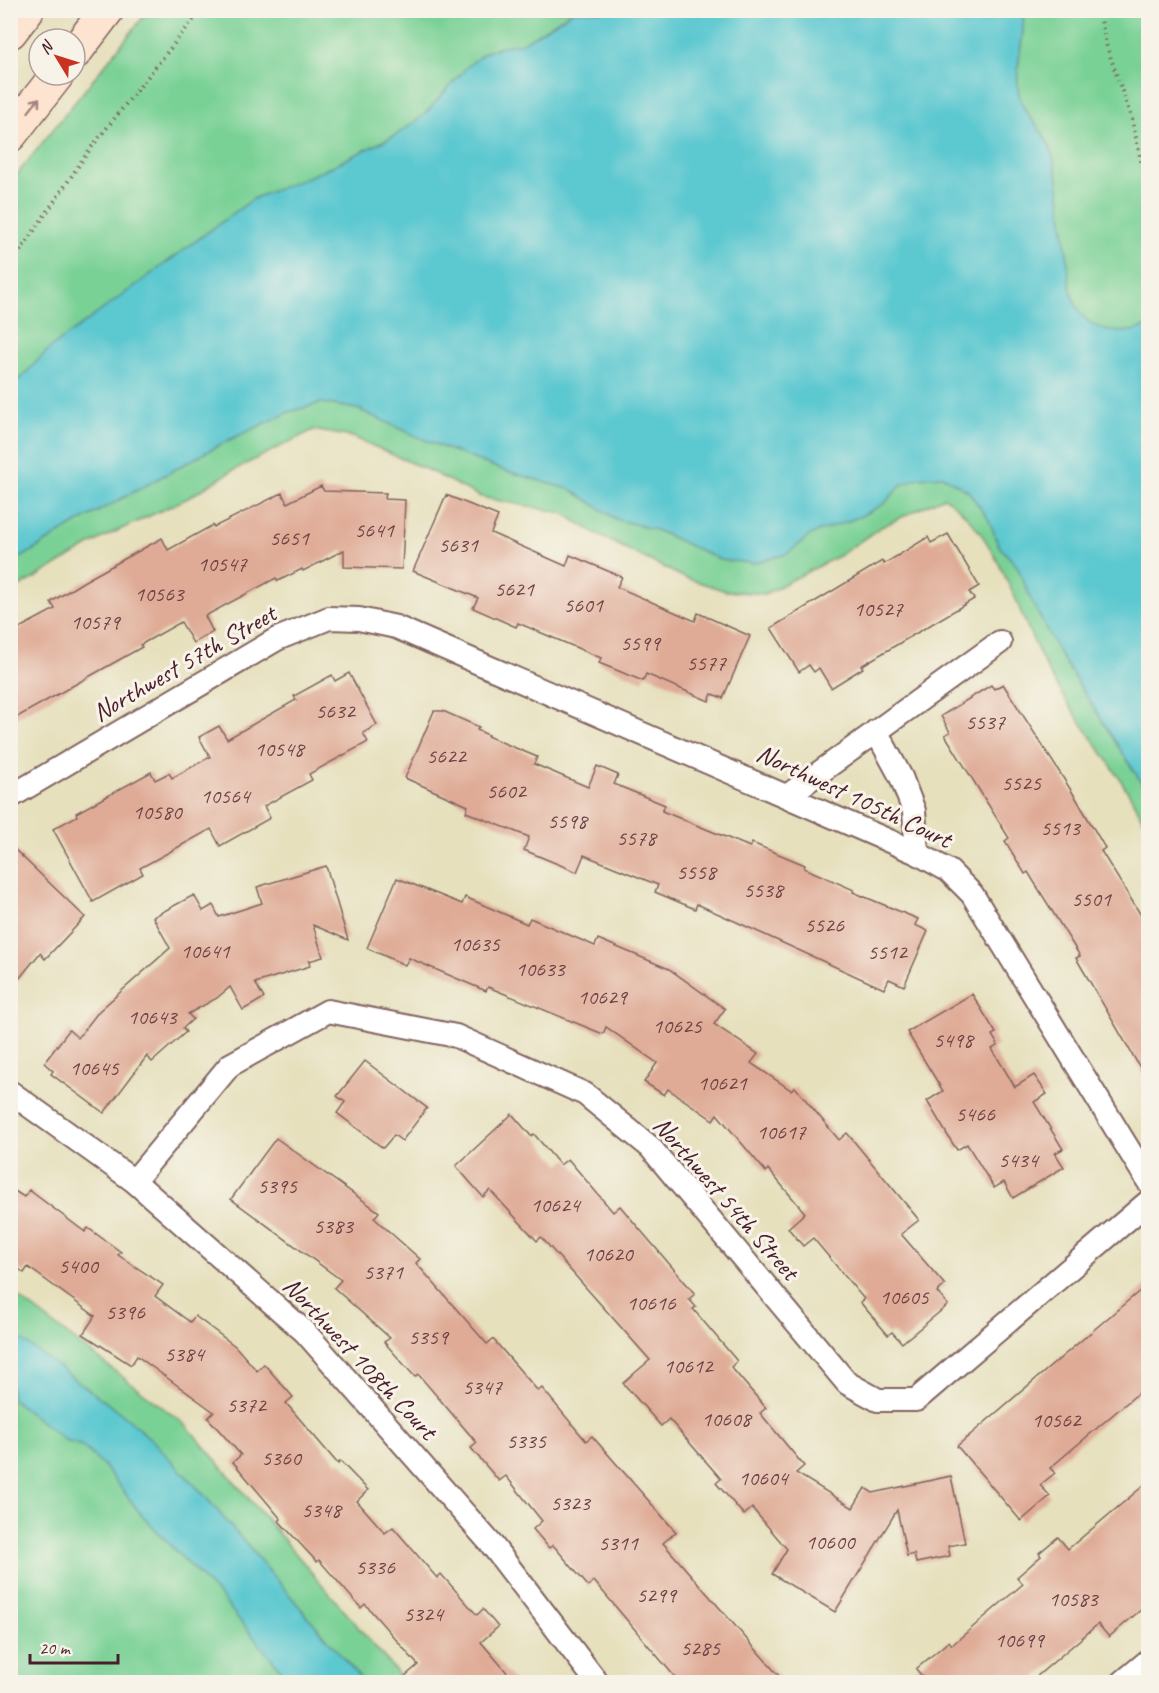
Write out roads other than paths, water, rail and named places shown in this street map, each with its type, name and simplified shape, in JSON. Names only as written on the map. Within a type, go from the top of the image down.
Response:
[{"type":"street","points":[[10,32],[27,10]]},
{"type":"street","points":[[87,36],[107,10]]},
{"type":"street","points":[[10,135],[48,87]]},
{"type":"street","name":"Northwest 57th Street","points":[[10,797],[277,639],[329,618],[359,619],[396,627]]},
{"type":"street","name":"Northwest 105th Court","points":[[396,627],[917,853],[949,871],[972,894],[1149,1181]]},
{"type":"street","points":[[787,796],[1000,642]]},
{"type":"street","points":[[876,731],[901,777],[914,811],[917,853]]},
{"type":"street","name":"Northwest 54th Street","points":[[134,1181],[230,1065],[328,1011],[456,1035],[585,1094],[650,1147],[847,1383],[878,1400],[916,1400],[1149,1202]]},
{"type":"street","name":"Northwest 108th Court","points":[[10,1092],[134,1181],[304,1332],[492,1545],[597,1683]]},
{"type":"street","points":[[1123,1683],[1149,1661]]},
{"type":"water","points":[[573,11],[1023,11],[1018,87],[1023,106],[1043,134],[1051,150],[1061,201],[1069,281],[1074,301],[1083,316],[1099,328],[1119,332],[1148,326],[1148,793],[1062,658],[1032,602],[1017,566],[999,546],[989,520],[968,491],[943,476],[918,478],[901,485],[884,504],[859,517],[812,534],[787,554],[754,563],[721,560],[656,530],[616,519],[572,490],[502,470],[427,441],[358,409],[321,403],[289,412],[227,441],[77,523],[11,564],[11,388],[49,349],[253,199],[320,172],[396,135],[423,116],[467,67],[484,53],[503,46],[523,43]]},
{"type":"water","points":[[11,1332],[122,1414],[153,1441],[204,1495],[364,1682],[291,1682],[223,1600],[143,1517],[105,1467],[82,1446],[65,1440],[11,1398]]}]
